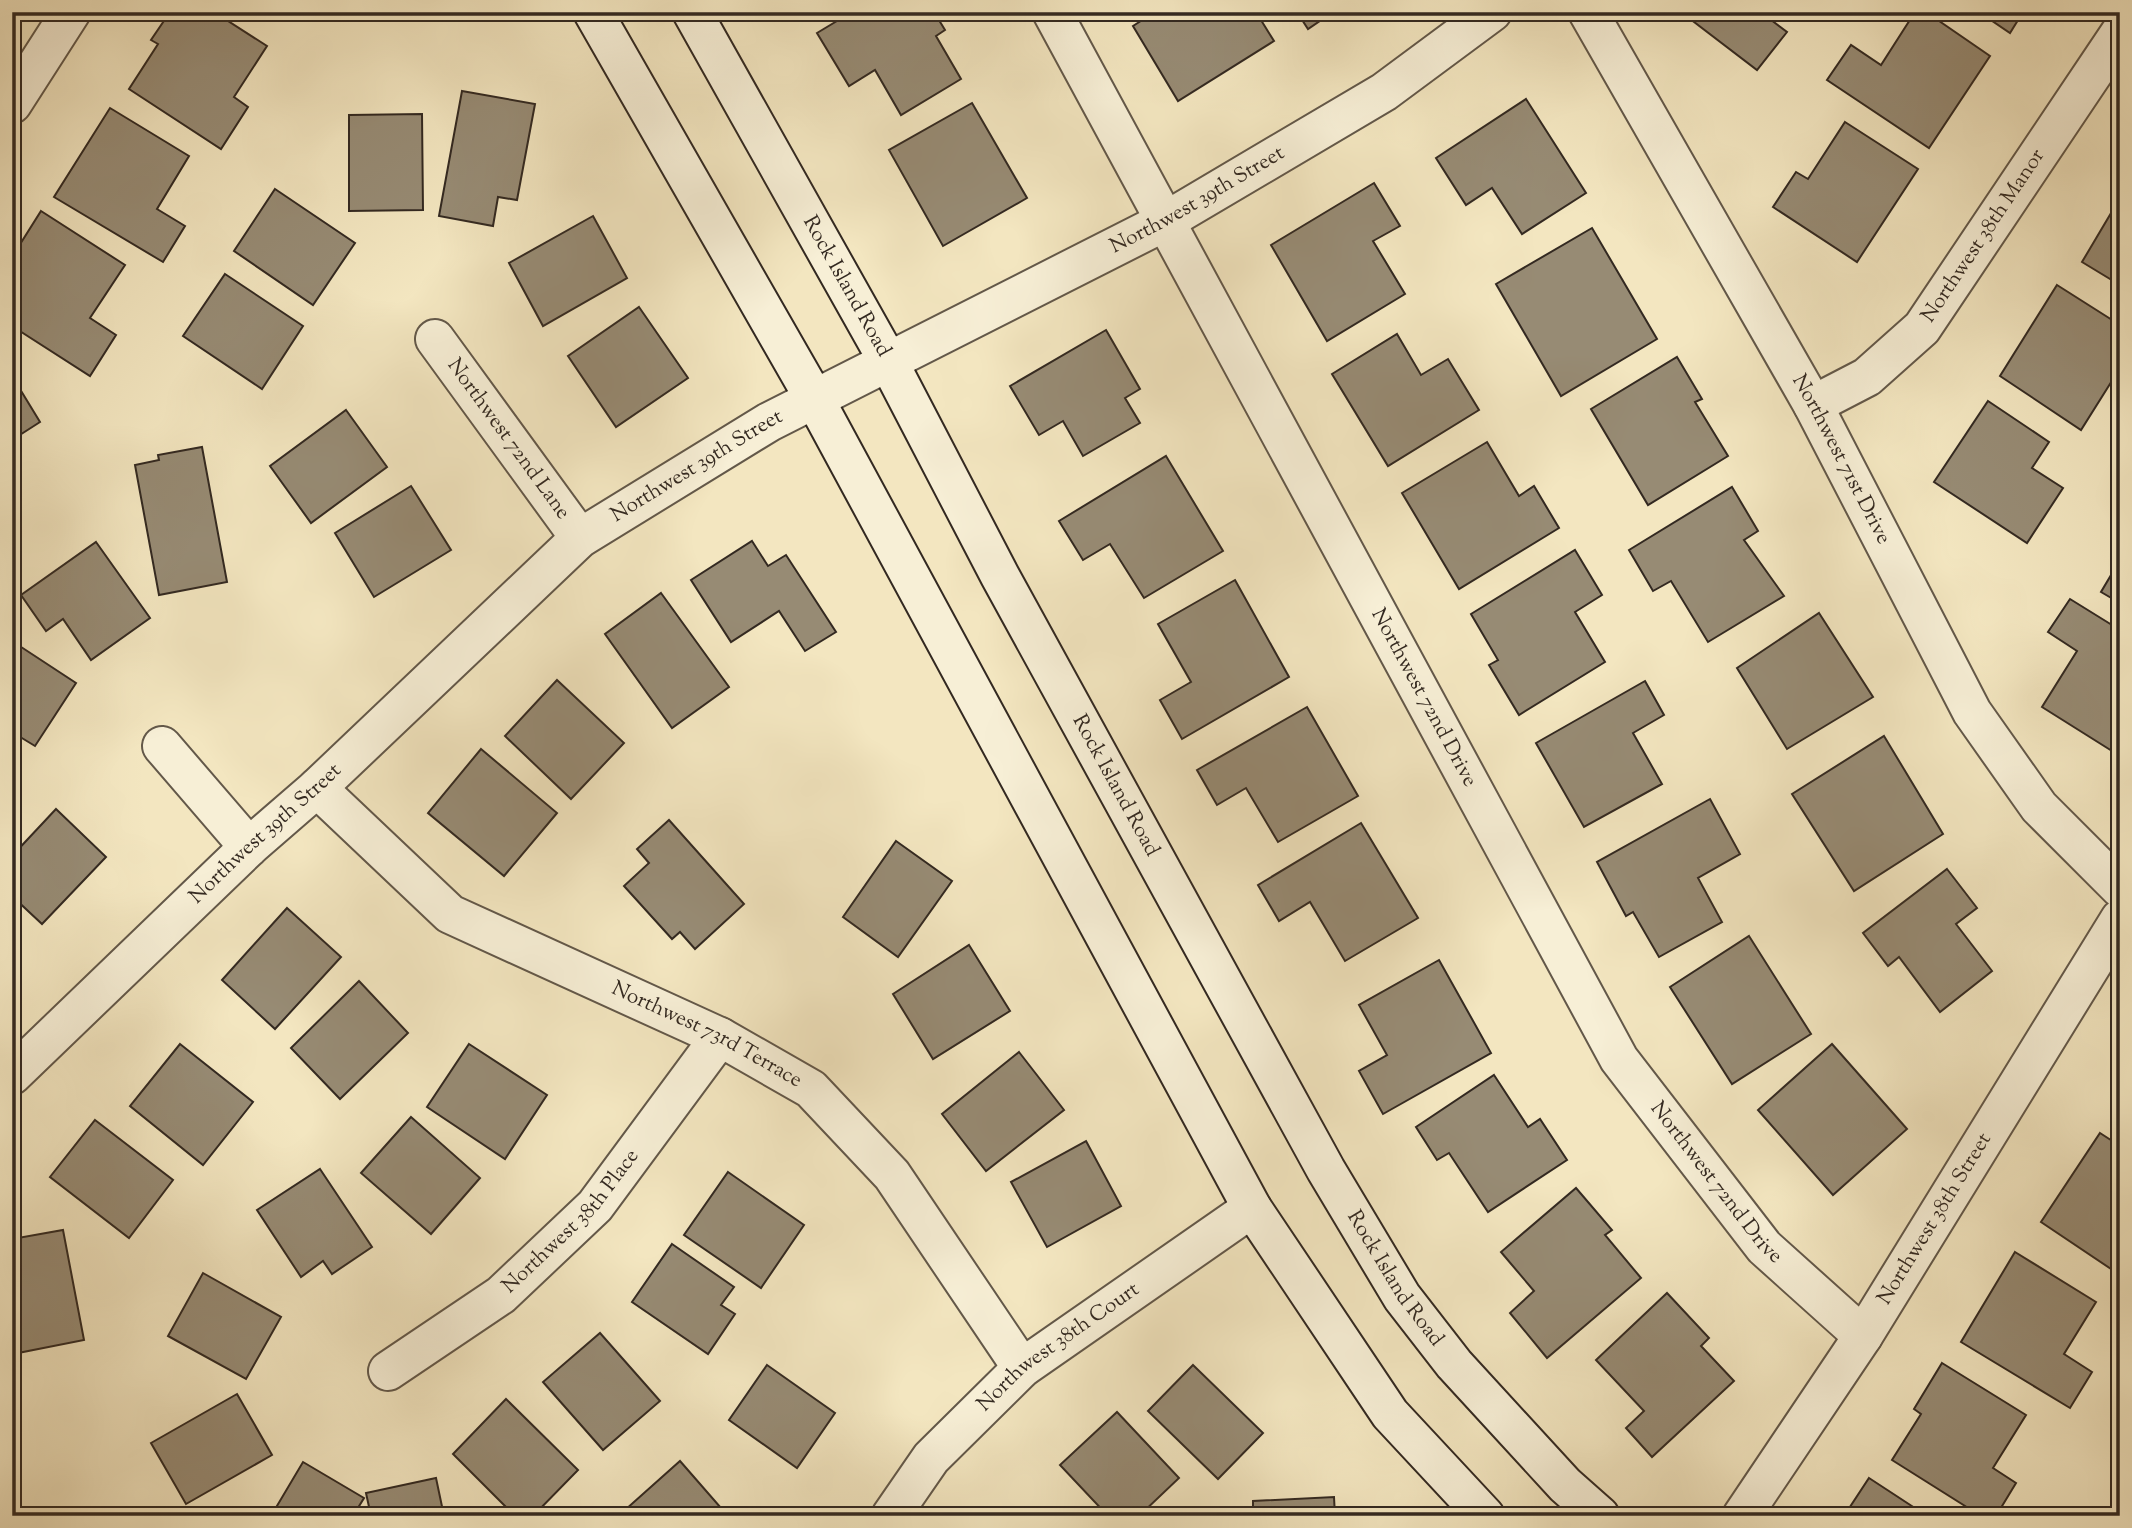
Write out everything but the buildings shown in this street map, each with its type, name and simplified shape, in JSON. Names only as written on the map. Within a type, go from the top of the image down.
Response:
[{"type":"street","points":[[12,104],[71,12]]},
{"type":"street","points":[[593,12],[814,398],[1252,1208],[1390,1414],[1485,1516]]},
{"type":"street","name":"Rock Island Road","points":[[692,12],[888,361],[1026,625],[1320,1158],[1402,1297],[1454,1364],[1565,1485],[1600,1516]]},
{"type":"street","name":"Northwest 72nd Drive","points":[[1052,12],[1619,1059],[1764,1247],[1863,1336]]},
{"type":"street","name":"Northwest 39th Street","points":[[12,1075],[249,847],[317,788],[580,538],[769,422],[1164,222],[1384,92],[1492,12]]},
{"type":"street","name":"Northwest 71st Drive","points":[[1588,12],[1812,405],[1972,712],[2039,807],[2120,888]]},
{"type":"street","name":"Northwest 38th Manor","points":[[1812,405],[1867,377],[1922,328],[2120,33]]},
{"type":"street","name":"Northwest 72nd Lane","points":[[435,340],[580,538]]},
{"type":"street","points":[[162,746],[249,847]]},
{"type":"street","name":"Northwest 73rd Terrace","points":[[317,788],[450,914],[720,1037],[811,1089],[892,1175],[1022,1368]]},
{"type":"street","name":"Northwest 38th Street","points":[[1742,1516],[1863,1336],[2120,919]]},
{"type":"street","name":"Northwest 38th Place","points":[[388,1371],[501,1295],[595,1206],[720,1037]]},
{"type":"street","name":"Northwest 38th Court","points":[[891,1516],[931,1458],[1022,1368],[1252,1208]]}]
